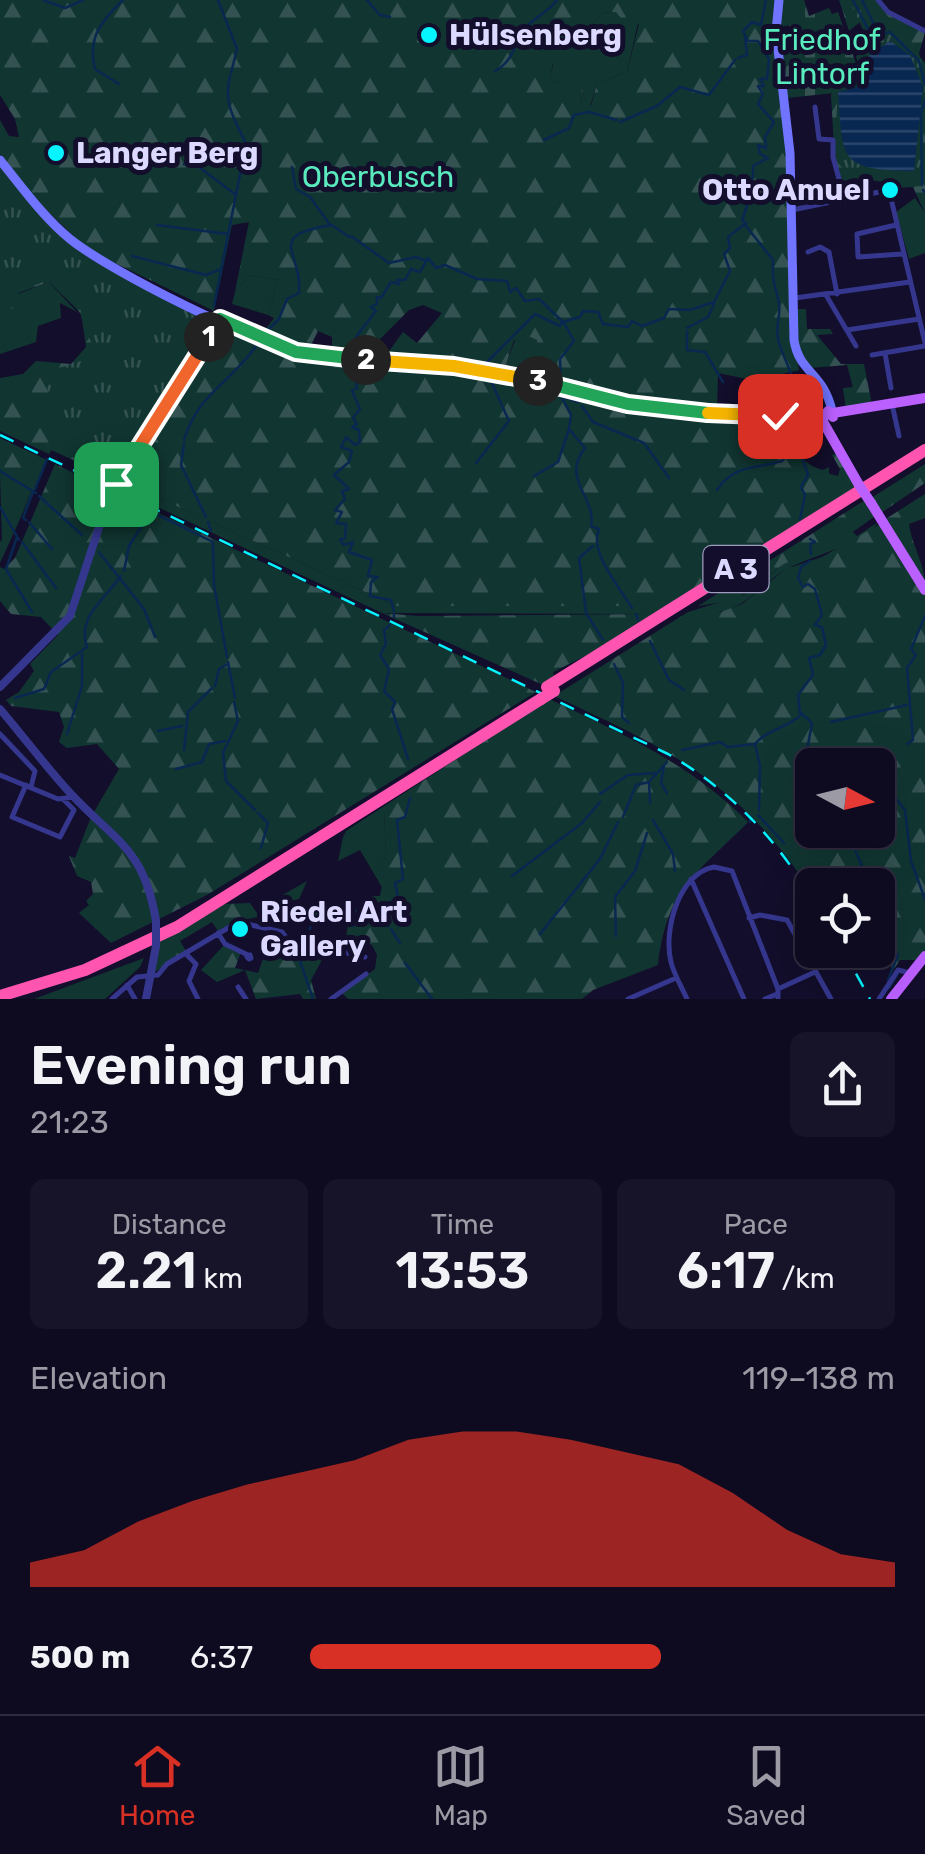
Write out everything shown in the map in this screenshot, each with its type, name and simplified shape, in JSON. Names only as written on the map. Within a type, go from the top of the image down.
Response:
[{"type":"highway","name":"A 3","points":[[0,992],[85,970],[202,912],[925,450]]},
{"type":"highway","name":"A 3","points":[[0,992],[82,963],[160,928],[925,460]]},
{"type":"highway","points":[[346,826],[361,812]]},
{"type":"highway","points":[[202,912],[224,902]]},
{"type":"main road","points":[[779,0],[776,32],[790,153],[792,298],[798,356],[828,389],[828,415],[837,450],[925,590]]},
{"type":"main road","points":[[0,160],[46,216],[79,246],[215,320],[309,355],[488,370],[665,410],[828,415],[895,407],[925,398]]},
{"type":"main road","points":[[891,999],[925,956]]},
{"type":"street","points":[[878,0],[888,12],[924,29]]},
{"type":"street","points":[[815,107],[819,139],[834,140],[832,157],[845,201]]},
{"type":"street","points":[[811,185],[812,206]]},
{"type":"street","points":[[789,210],[889,190],[925,344],[872,355]]},
{"type":"street","points":[[896,225],[857,234],[858,257],[902,254]]},
{"type":"street","points":[[808,252],[820,248],[829,252],[836,294]]},
{"type":"street","points":[[792,298],[910,282]]},
{"type":"street","points":[[826,295],[856,346]]},
{"type":"street","points":[[847,330],[919,319]]},
{"type":"street","points":[[0,687],[70,616],[108,500],[215,320]]},
{"type":"street","points":[[885,353],[891,388]]},
{"type":"street","points":[[895,407],[899,436]]},
{"type":"street","points":[[0,710],[70,798],[134,853],[156,921],[156,946],[146,999]]},
{"type":"street","points":[[0,735],[35,771],[12,816],[60,838],[74,809],[70,798]]},
{"type":"street","points":[[0,775],[70,798]]},
{"type":"street","points":[[688,999],[677,977],[668,938],[691,879],[711,867],[730,868],[777,994]]},
{"type":"street","points":[[691,879],[744,999]]},
{"type":"street","points":[[749,918],[786,919],[830,999]]},
{"type":"street","points":[[112,999],[137,977],[158,975],[238,922],[282,932],[289,947],[301,954],[326,947],[365,957]]},
{"type":"street","points":[[218,933],[225,944],[248,955]]},
{"type":"street","points":[[185,954],[196,967],[189,982],[197,999]]},
{"type":"street","points":[[880,999],[898,970],[910,973]]},
{"type":"street","points":[[764,999],[815,972]]},
{"type":"street","points":[[331,999],[366,974]]},
{"type":"street","points":[[628,999],[677,977]]},
{"type":"street","points":[[128,986],[134,999]]},
{"type":"street","points":[[241,986],[246,999]]},
{"type":"green space","name":"Oberbusch","points":[[0,0],[776,0],[789,162],[790,296],[799,370],[782,374],[781,386],[718,373],[717,410],[676,407],[556,382],[557,359],[538,353],[537,340],[524,334],[521,342],[514,340],[505,368],[384,358],[403,332],[417,343],[442,313],[423,305],[409,310],[374,345],[384,353],[380,358],[332,355],[332,337],[318,331],[308,351],[262,334],[274,318],[268,315],[278,280],[250,275],[235,292],[249,222],[232,225],[214,311],[88,250],[36,200],[0,154],[0,120],[9,136],[19,137],[15,119],[0,95]],"holes":[[[616,12],[630,30],[639,24],[627,72],[597,83],[591,106],[585,98],[580,103],[584,86],[563,97],[564,77],[557,83],[550,81],[554,55],[549,49],[572,48],[575,30],[584,32],[602,13]]]},
{"type":"green space","name":"Friedhof Lintorf","points":[[782,0],[804,0],[809,16],[829,8],[832,14],[838,12],[861,78],[836,86],[834,93],[787,98],[781,42],[795,36],[789,25],[779,28]]},
{"type":"green space","points":[[839,0],[876,0],[887,13],[925,33],[919,53],[925,77],[925,213],[913,187],[891,188],[887,181],[852,178],[852,184],[843,186],[835,164],[831,95],[836,86],[861,74],[856,56],[872,48],[860,22],[849,31]]},
{"type":"green space","points":[[849,0],[875,0],[925,63],[922,186],[889,188],[887,182],[851,174],[834,158],[838,89],[864,80],[861,55],[871,47]]},
{"type":"green space","points":[[616,12],[626,21],[638,23],[627,72],[597,83],[590,107],[585,98],[580,103],[584,87],[563,97],[563,78],[557,83],[550,81],[553,64],[549,49],[572,48],[575,30],[590,26],[602,13]]},
{"type":"green space","points":[[0,162],[55,229],[209,320],[211,330],[221,324],[296,354],[487,372],[588,396],[768,418],[769,427],[793,423],[803,458],[823,470],[829,467],[829,474],[838,476],[840,469],[832,455],[836,453],[858,489],[670,606],[396,606],[124,482],[55,444],[49,454],[0,431],[0,378],[23,374],[36,361],[71,364],[86,347],[81,313],[49,282],[18,293],[22,306],[0,311]]},
{"type":"green space","points":[[0,166],[54,229],[209,325],[140,439],[106,475],[51,450],[61,421],[41,374],[96,356],[80,313],[52,278],[18,293],[22,306],[0,311]]},
{"type":"green space","points":[[915,198],[925,213],[925,253],[909,259],[896,212]]},
{"type":"green space","points":[[250,275],[278,280],[268,315],[232,304],[235,292]]},
{"type":"green space","points":[[49,282],[77,312],[60,303],[61,318],[38,326],[36,342],[0,354],[0,311],[21,306],[18,294]]},
{"type":"green space","points":[[795,309],[806,309],[807,329],[830,329],[833,334],[817,335],[841,364],[864,364],[872,405],[846,409],[843,388],[853,387],[847,365],[810,368],[798,346]]},
{"type":"green space","points":[[523,334],[533,336],[557,359],[556,380],[543,378],[535,362],[525,360],[518,372],[505,368],[515,340],[521,342]]},
{"type":"green space","points":[[0,438],[47,460],[0,563],[0,542],[19,521],[31,492],[0,473]]},
{"type":"green space","points":[[55,464],[536,692],[207,895],[111,943],[79,913],[89,905],[86,901],[93,894],[91,882],[77,876],[69,856],[75,858],[91,817],[119,769],[97,744],[67,748],[59,742],[64,727],[59,712],[11,706],[6,700],[19,692],[34,671],[30,664],[58,635],[41,617],[11,614],[0,601],[0,567],[4,569],[15,558]]},
{"type":"green space","points":[[925,464],[925,483],[881,513],[871,498]]},
{"type":"green space","points":[[0,473],[31,491],[19,521],[2,543]]},
{"type":"green space","points":[[122,481],[396,606],[670,606],[653,614],[382,613],[130,494],[118,486]]},
{"type":"green space","points":[[925,494],[925,518],[909,524],[925,586],[884,520]]},
{"type":"green space","points":[[865,500],[874,517],[840,541],[784,564],[735,600],[698,606]]},
{"type":"green space","points":[[878,522],[850,543],[785,570],[736,606],[718,612],[688,612],[743,595],[784,564],[853,532],[857,536]]},
{"type":"green space","points":[[880,524],[925,596],[925,951],[916,960],[900,960],[895,968],[895,868],[795,868],[757,822],[697,772],[665,751],[554,696],[688,612],[721,612],[742,604],[786,569],[822,557]]},
{"type":"green space","points":[[382,613],[653,614],[609,644],[553,672],[554,678],[543,685]]},
{"type":"green space","points":[[549,699],[679,767],[748,822],[700,869],[677,899],[662,939],[658,965],[593,990],[582,999],[348,999],[342,993],[375,969],[377,955],[372,945],[346,937],[348,924],[306,924],[308,915],[339,905],[359,910],[365,896],[380,896],[384,874],[379,863],[386,858],[384,811],[343,837],[346,831]]},
{"type":"green space","points":[[384,810],[386,858],[379,863],[384,873],[383,889],[360,850],[338,861],[343,837]]},
{"type":"green space","points":[[307,881],[299,899],[289,901],[285,919],[251,918],[218,931],[212,922],[180,941],[186,951],[152,974],[159,941],[225,904],[250,903],[259,916],[272,901]]},
{"type":"green space","points":[[316,935],[320,946],[328,949],[311,980],[316,999],[303,999],[300,994],[256,999],[245,970],[258,973],[263,959],[276,954],[283,957],[287,948]]},
{"type":"green space","points":[[224,945],[241,952],[235,968],[245,970],[217,982],[201,970]]},
{"type":"green space","points":[[144,958],[140,967],[105,999],[34,999]]},
{"type":"water","points":[[890,41],[910,55],[923,87],[914,171],[871,168],[858,163],[849,157],[841,133],[838,92],[863,85],[864,59]]},
{"type":"waterway","points":[[43,0],[65,8],[83,0]]},
{"type":"waterway","points":[[119,84],[95,69],[93,48],[103,22],[123,0]]},
{"type":"waterway","points":[[218,0],[237,49],[231,73]]},
{"type":"waterway","points":[[367,0],[380,15],[390,17]]},
{"type":"waterway","points":[[495,71],[509,58],[525,28],[557,0]]},
{"type":"waterway","points":[[357,353],[356,337],[376,311],[371,307],[377,304],[377,297],[381,298],[391,282],[399,284],[397,280],[405,280],[411,269],[420,272],[428,258],[436,268],[445,265],[477,279],[507,281],[510,292],[516,288],[525,301],[539,299],[563,322],[580,317],[583,311],[598,312],[603,324],[628,327],[632,321],[642,326],[664,318],[669,309],[690,310],[714,302],[730,271],[724,254],[730,248],[728,237],[746,223],[742,220],[753,166],[768,158],[760,154],[758,145],[766,148],[765,137],[774,122],[758,104],[763,94],[758,86],[764,86],[760,79],[767,79],[769,59],[758,41],[748,41],[743,31],[752,22],[761,25],[766,0]]},
{"type":"waterway","points":[[853,0],[874,41]]},
{"type":"waterway","points":[[862,0],[879,34],[890,32],[919,61],[925,85]]},
{"type":"waterway","points":[[738,58],[747,55],[745,37]]},
{"type":"waterway","points":[[620,122],[657,106],[680,87],[709,95],[735,60]]},
{"type":"waterway","points":[[230,76],[229,104],[245,142]]},
{"type":"waterway","points":[[922,185],[921,113],[925,100]]},
{"type":"waterway","points":[[544,140],[569,128],[574,115],[589,112],[617,120]]},
{"type":"waterway","points":[[214,306],[246,144]]},
{"type":"waterway","points":[[184,164],[199,167],[236,195]]},
{"type":"waterway","points":[[292,167],[296,189],[310,197],[330,225]]},
{"type":"waterway","points":[[157,225],[228,234]]},
{"type":"waterway","points":[[262,336],[279,319],[287,299],[299,293],[292,240],[311,229],[332,225],[349,237]]},
{"type":"waterway","points":[[746,226],[773,260],[778,338],[791,375],[791,401]]},
{"type":"waterway","points":[[351,236],[389,263],[416,257],[424,260]]},
{"type":"waterway","points":[[132,256],[206,275],[221,269]]},
{"type":"waterway","points":[[687,328],[708,317],[714,304]]},
{"type":"waterway","points":[[485,364],[535,314],[560,326],[562,322]]},
{"type":"waterway","points":[[561,380],[560,359],[574,341],[564,323]]},
{"type":"waterway","points":[[687,332],[687,350],[705,352],[723,382]]},
{"type":"waterway","points":[[184,440],[207,398],[258,343]]},
{"type":"waterway","points":[[353,364],[357,388],[352,391],[360,409],[353,418],[357,424],[352,427],[359,430],[360,442],[355,445],[346,437],[341,447],[352,451],[349,462],[334,475],[349,489],[342,491],[345,499],[335,510],[342,512],[336,523],[346,524],[345,538],[340,540],[344,545],[353,542],[349,552],[372,560],[368,576],[378,577],[371,582],[370,596],[391,600],[394,611]]},
{"type":"waterway","points":[[476,463],[509,421],[490,379],[482,375]]},
{"type":"waterway","points":[[559,392],[571,415],[569,429],[585,448],[578,459],[577,479],[589,506],[591,526],[599,529],[601,558],[632,608]]},
{"type":"waterway","points":[[560,396],[578,402]]},
{"type":"waterway","points":[[582,406],[593,422],[644,443],[669,478]]},
{"type":"waterway","points":[[534,476],[558,462],[569,429]]},
{"type":"waterway","points":[[184,444],[181,465],[206,517]]},
{"type":"waterway","points":[[717,490],[738,472],[782,461],[796,445]]},
{"type":"waterway","points":[[799,449],[808,475],[801,487],[805,495],[800,519]]},
{"type":"waterway","points":[[35,489],[47,459]]},
{"type":"waterway","points":[[0,471],[36,493]]},
{"type":"waterway","points":[[105,489],[213,542],[214,585],[227,657]]},
{"type":"waterway","points":[[26,520],[23,518],[33,492]]},
{"type":"waterway","points":[[39,496],[82,535]]},
{"type":"waterway","points":[[0,507],[19,540]]},
{"type":"waterway","points":[[124,571],[129,546],[143,524],[139,509]]},
{"type":"waterway","points":[[29,522],[52,549]]},
{"type":"waterway","points":[[208,522],[211,531]]},
{"type":"waterway","points":[[17,537],[6,569],[32,612]]},
{"type":"waterway","points":[[810,539],[815,542],[810,544],[811,554]]},
{"type":"waterway","points":[[22,542],[56,588]]},
{"type":"waterway","points":[[586,612],[579,558],[593,546]]},
{"type":"waterway","points":[[99,552],[144,609],[155,637]]},
{"type":"waterway","points":[[800,714],[798,695],[813,675],[809,658],[820,655],[826,645],[822,627],[815,625],[822,615],[815,589],[808,584],[803,587],[798,578],[801,567],[810,561]]},
{"type":"waterway","points":[[15,698],[44,689],[51,672],[87,647],[89,618],[121,576]]},
{"type":"waterway","points":[[586,613],[603,640]]},
{"type":"waterway","points":[[636,614],[638,620]]},
{"type":"waterway","points":[[907,744],[913,740],[907,668],[916,655],[911,649],[925,616]]},
{"type":"waterway","points":[[390,625],[384,630],[386,644],[380,655],[389,669],[384,691],[395,702],[392,709],[408,759]]},
{"type":"waterway","points":[[650,641],[669,680],[684,690]]},
{"type":"waterway","points":[[67,734],[82,686],[82,654]]},
{"type":"waterway","points":[[228,662],[235,698]]},
{"type":"waterway","points":[[215,686],[219,669],[228,664]]},
{"type":"waterway","points":[[614,664],[623,683],[622,717],[629,723]]},
{"type":"waterway","points":[[184,750],[188,712],[212,688]]},
{"type":"waterway","points":[[234,702],[238,721],[223,753],[226,781],[255,810]]},
{"type":"waterway","points":[[831,722],[907,705]]},
{"type":"waterway","points":[[801,713],[812,723],[807,748]]},
{"type":"waterway","points":[[759,810],[760,766],[755,744],[800,716]]},
{"type":"waterway","points":[[158,731],[182,726]]},
{"type":"waterway","points":[[176,769],[202,762],[209,744],[225,741]]},
{"type":"waterway","points":[[682,750],[720,742],[728,747],[755,744]]},
{"type":"waterway","points":[[650,803],[649,782],[667,762]]},
{"type":"waterway","points":[[664,765],[661,783],[667,793]]},
{"type":"waterway","points":[[600,794],[628,775],[655,773]]},
{"type":"waterway","points":[[623,817],[636,785],[649,782]]},
{"type":"waterway","points":[[895,797],[905,810],[911,861],[925,899]]},
{"type":"waterway","points":[[388,926],[380,912],[382,906],[398,898],[395,883],[403,879],[397,820],[405,817],[410,798]]},
{"type":"waterway","points":[[512,876],[582,823],[600,802]]},
{"type":"waterway","points":[[258,813],[268,823],[261,848]]},
{"type":"waterway","points":[[758,815],[784,843]]},
{"type":"waterway","points":[[653,820],[673,854],[675,871]]},
{"type":"waterway","points":[[540,934],[600,859],[618,822]]},
{"type":"waterway","points":[[616,936],[615,897],[635,871],[647,833]]},
{"type":"waterway","points":[[854,848],[863,868]]},
{"type":"waterway","points":[[313,999],[300,961],[311,925],[339,922],[353,926],[363,913],[377,912]]},
{"type":"waterway","points":[[391,929],[400,943]]},
{"type":"waterway","points":[[895,952],[895,962]]},
{"type":"waterway","points":[[405,963],[432,999]]},
{"type":"waterway","points":[[888,980],[893,968]]},
{"type":"waterway","points":[[889,988],[898,974]]},
{"type":"railway","points":[[0,435],[668,754],[731,799],[795,873]]},
{"type":"railway","points":[[853,968],[870,999]]},
{"type":"place","name":"Hülsenberg","points":[[429,35]]},
{"type":"place","name":"Langer Berg","points":[[56,153]]},
{"type":"place","name":"Otto Amuel","points":[[890,190]]},
{"type":"place","name":"Riedel Art Gallery","points":[[240,929]]},
{"type":"route","points":[[116,484],[220,319],[254,336],[309,355],[488,370],[654,408],[780,416]]}]
